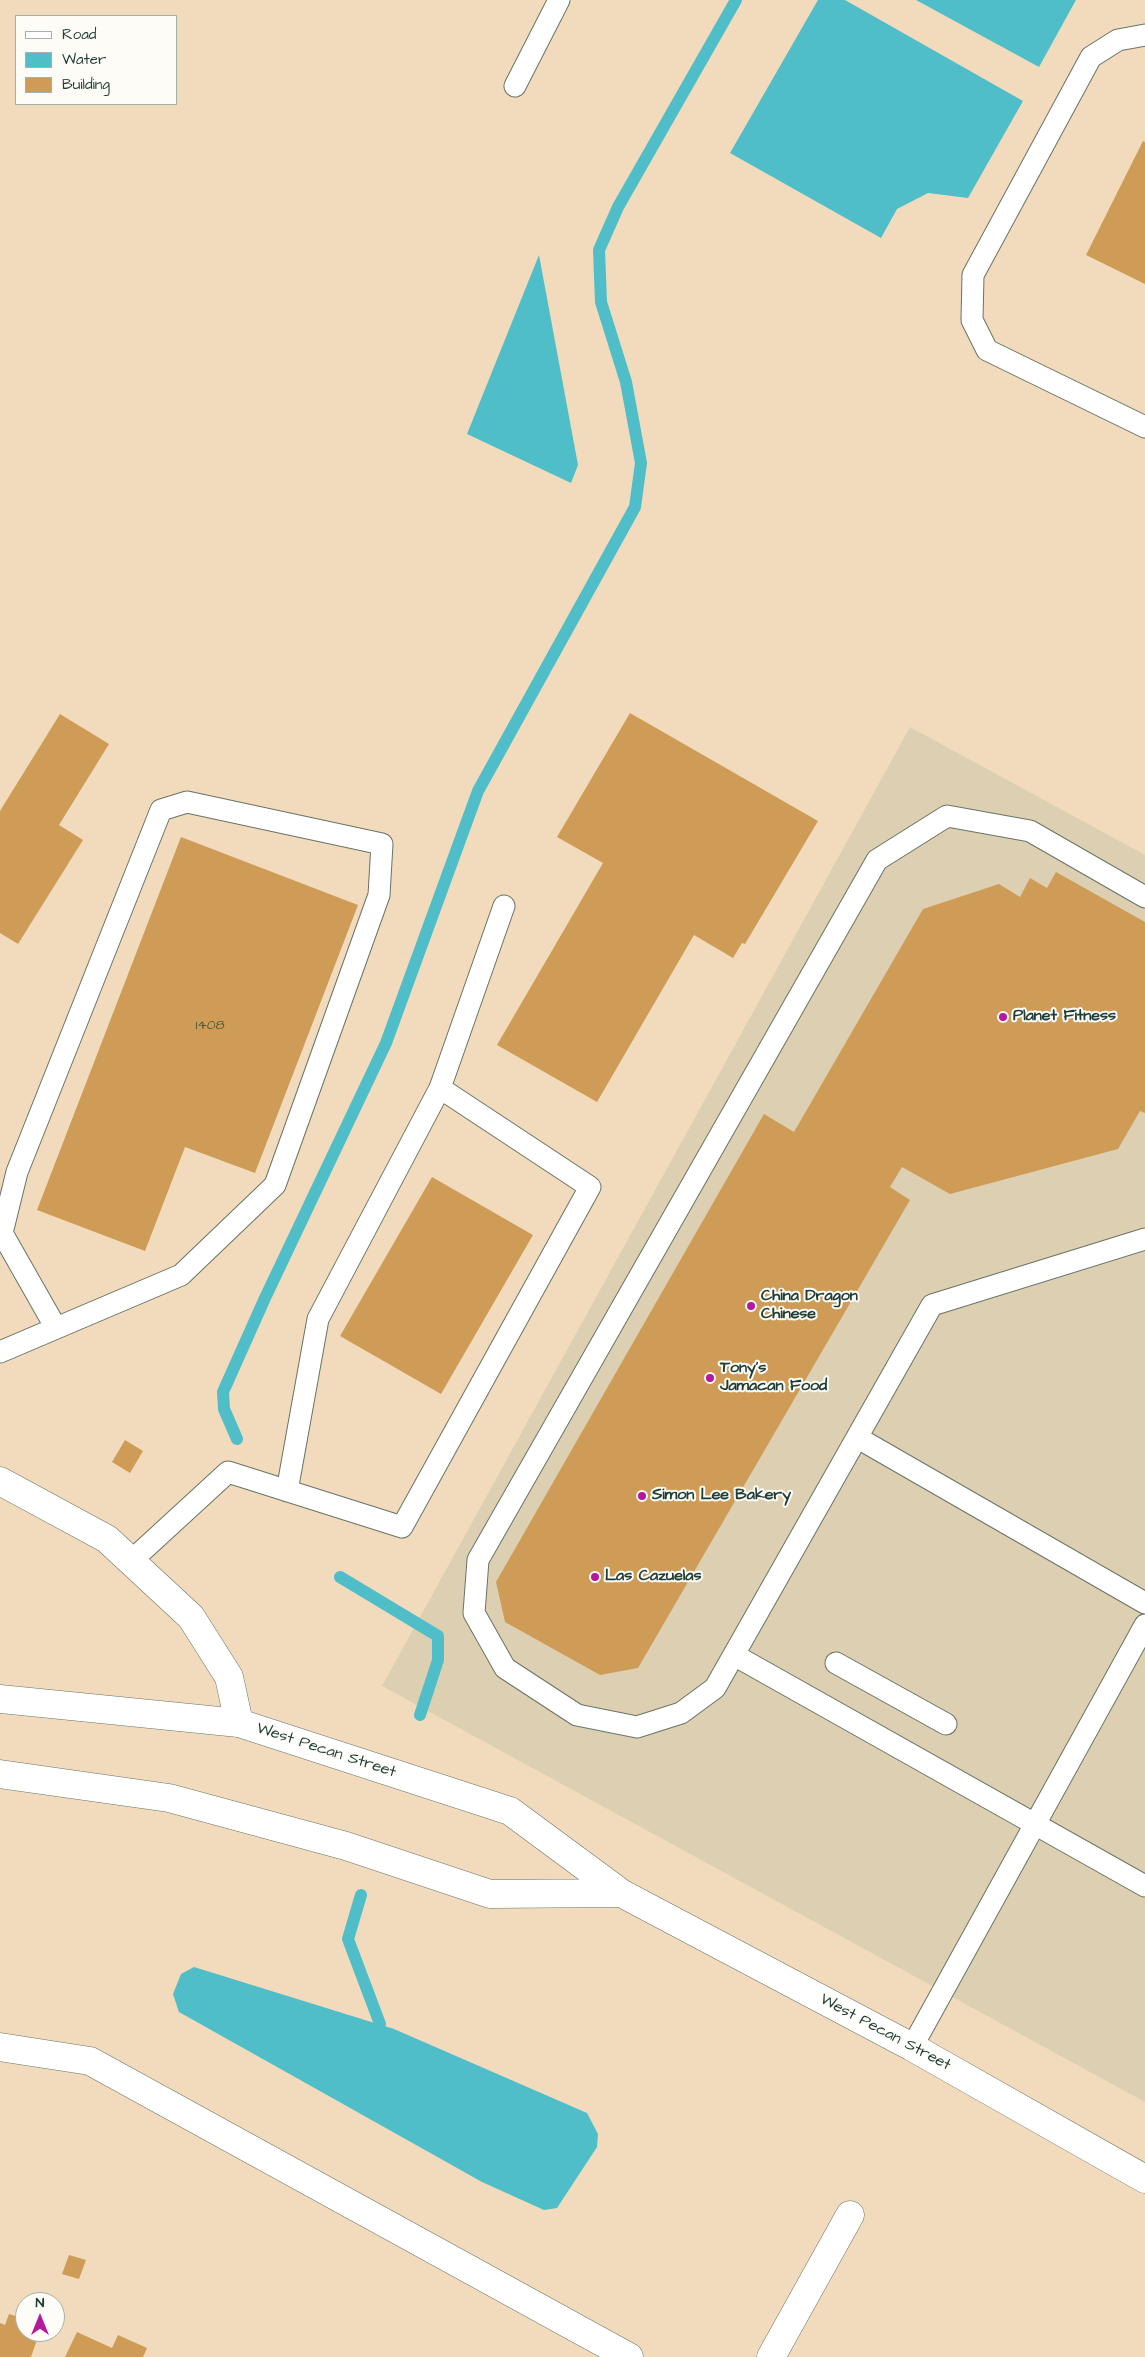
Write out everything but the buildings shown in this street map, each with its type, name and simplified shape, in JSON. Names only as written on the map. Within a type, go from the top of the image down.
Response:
[{"type":"main road","points":[[0,1480],[106,1540],[191,1618],[228,1677],[239,1723]]},
{"type":"main road","name":"West Pecan Street","points":[[0,1699],[239,1723],[510,1811],[621,1893],[912,2047],[1145,2179]]},
{"type":"main road","name":"West Pecan Street","points":[[0,1774],[169,1798],[346,1846],[490,1894],[621,1893]]},
{"type":"main road","points":[[0,2047],[90,2061],[629,2357]]},
{"type":"main road","points":[[771,2357],[850,2214]]},
{"type":"lane","points":[[515,86],[559,0]]},
{"type":"lane","points":[[1145,36],[1118,40],[1091,58],[973,275],[972,320],[987,350],[1145,427]]},
{"type":"lane","points":[[0,1352],[181,1275],[275,1185],[379,896],[382,844],[187,802],[161,810],[17,1172],[2,1233],[56,1328]]},
{"type":"lane","points":[[1145,897],[1030,830],[947,816],[877,860],[478,1560],[474,1613],[505,1668],[576,1716],[637,1727],[681,1713],[715,1688],[932,1306],[1145,1239]]},
{"type":"lane","points":[[286,1491],[318,1319],[440,1088],[504,906]]},
{"type":"lane","points":[[130,1562],[228,1472],[402,1527],[590,1187],[440,1088]]},
{"type":"lane","points":[[858,1438],[1145,1602]]},
{"type":"lane","points":[[912,2047],[1145,1624]]},
{"type":"lane","points":[[734,1655],[1145,1886]]},
{"type":"lane","points":[[836,1663],[946,1724]]},
{"type":"shaded area","points":[[910,727],[1145,855],[1145,2102],[382,1686]]},
{"type":"water","points":[[818,0],[845,0],[1023,101],[968,198],[928,193],[897,209],[881,238],[730,153]]},
{"type":"water","points":[[916,0],[1076,0],[1039,67]]},
{"type":"water","points":[[539,255],[578,465],[571,483],[467,434]]},
{"type":"water","points":[[194,1967],[394,2029],[587,2113],[598,2134],[597,2147],[557,2208],[544,2210],[482,2182],[179,2012],[173,1994],[181,1974]]},
{"type":"waterway","points":[[237,1439],[224,1409],[223,1392],[265,1298],[386,1043],[478,791],[635,507],[641,463],[626,382],[601,302],[599,250],[618,207],[736,0]]},
{"type":"waterway","points":[[340,1577],[438,1636],[438,1660],[420,1715]]},
{"type":"waterway","points":[[361,1895],[348,1939],[380,2024]]},
{"type":"place","name":"Planet Fitness","points":[[1003,1017]]},
{"type":"place","name":"China Dragon Chinese","points":[[751,1306]]},
{"type":"place","name":"Tony's Jamacan Food","points":[[710,1378]]},
{"type":"place","name":"Simon Lee Bakery","points":[[642,1496]]},
{"type":"place","name":"Las Cazuelas","points":[[595,1577]]}]
